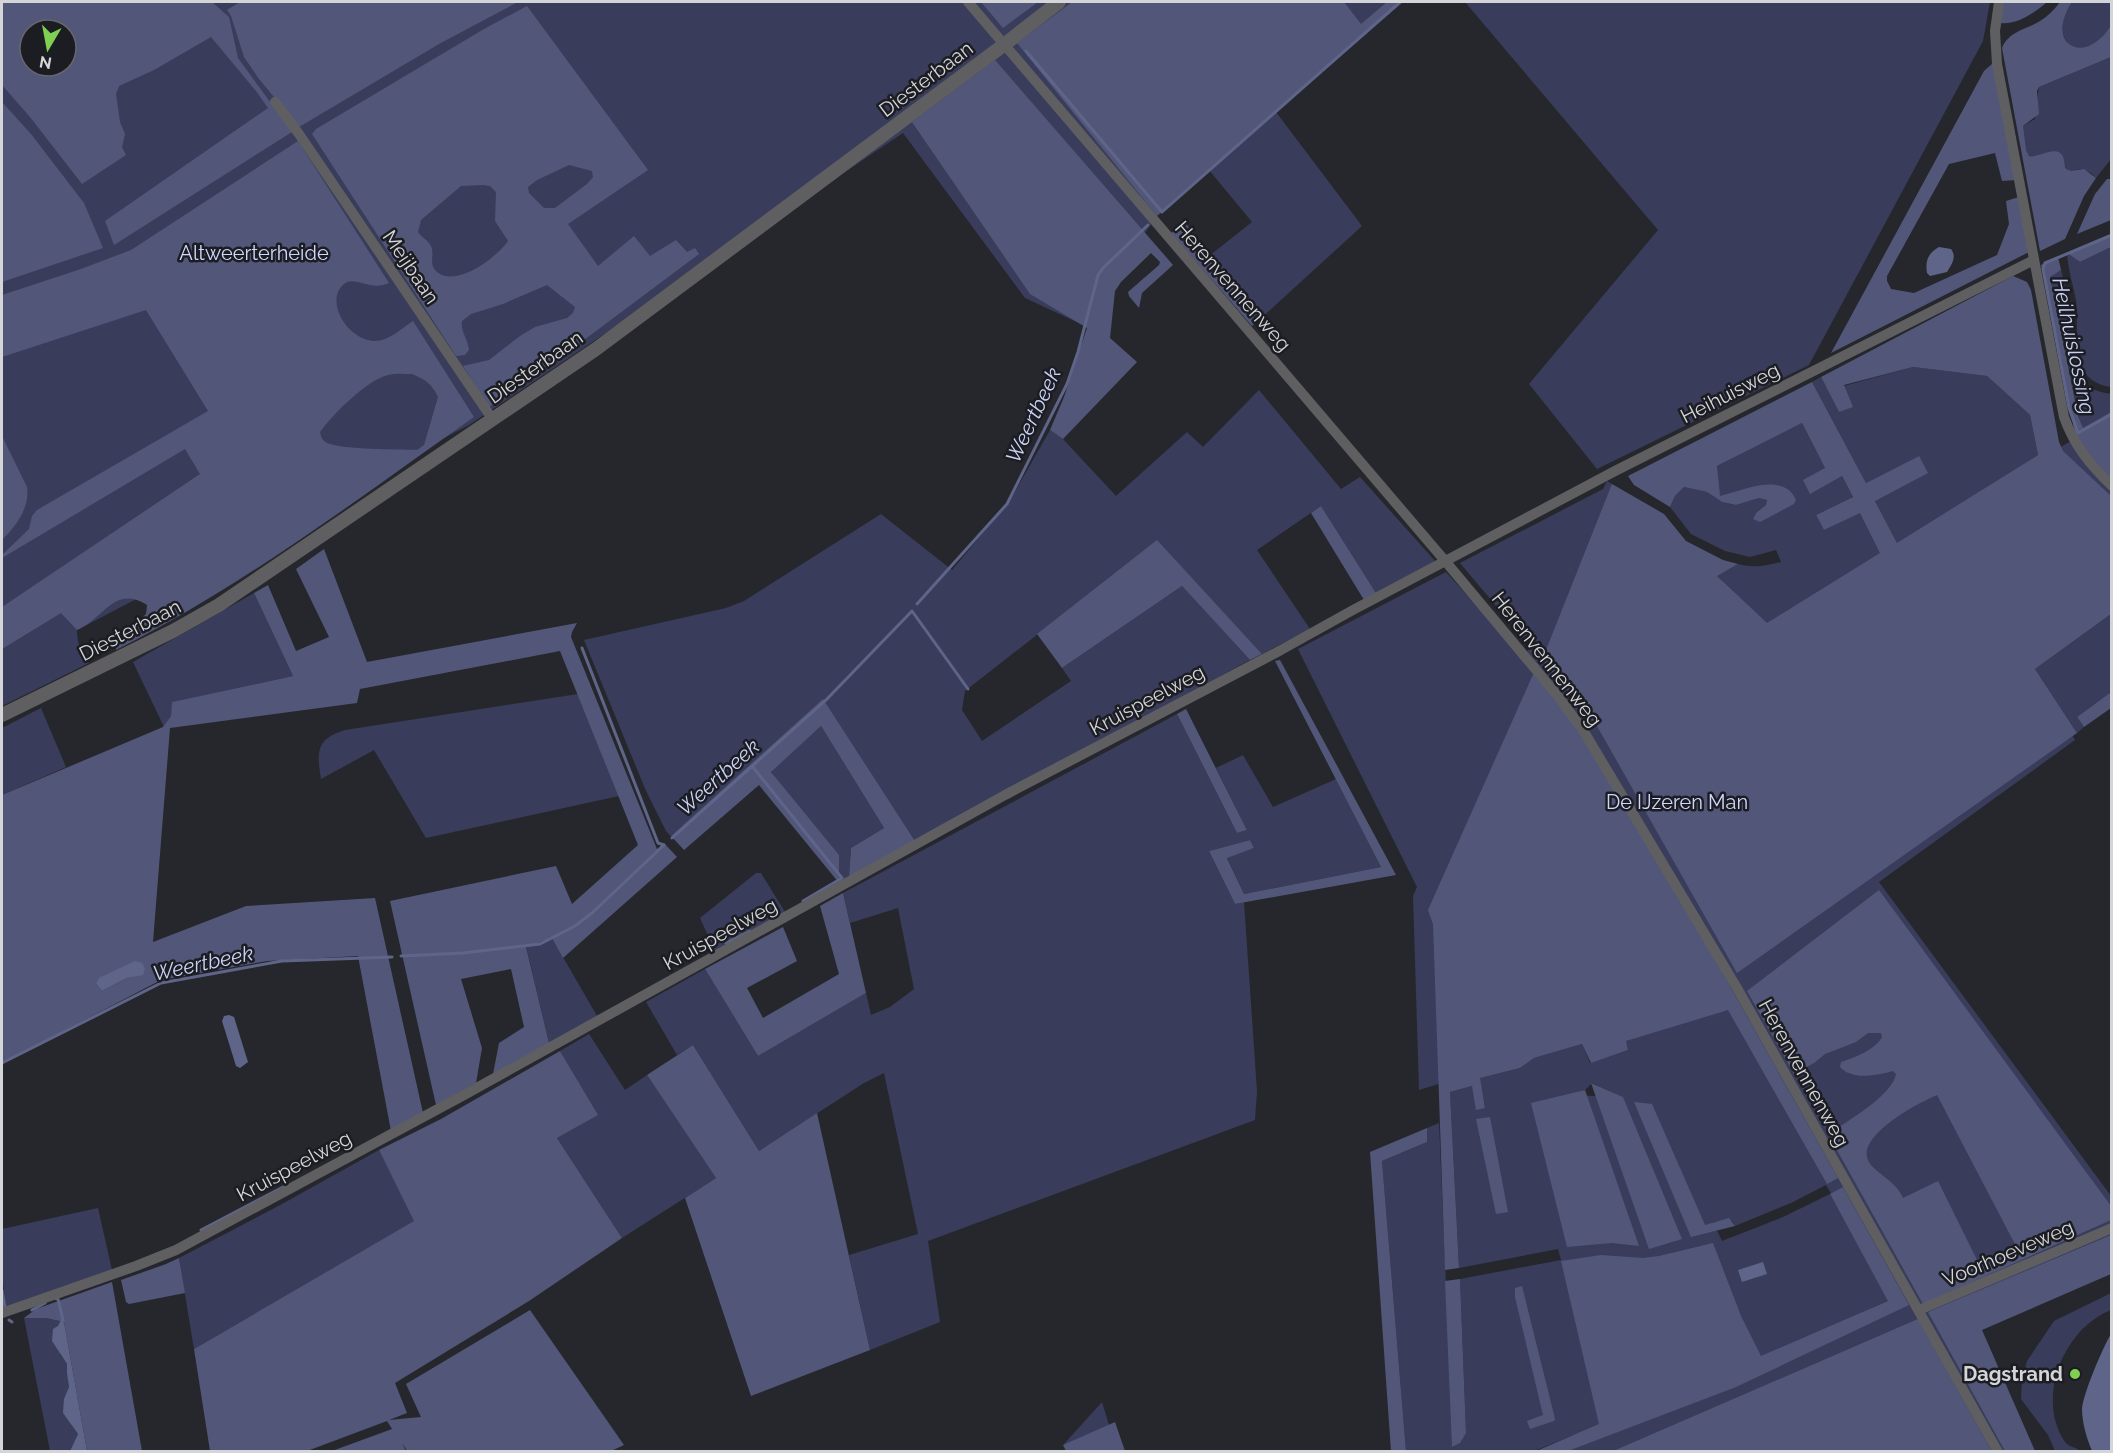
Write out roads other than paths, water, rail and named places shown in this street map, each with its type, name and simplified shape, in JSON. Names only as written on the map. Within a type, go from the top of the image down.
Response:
[{"type":"street","name":"Herenvennenweg","points":[[968,2],[1446,562],[1557,695],[1583,730],[1737,988],[1998,1452]]},
{"type":"street","name":"Diesterbaan","points":[[2,715],[173,631],[219,605],[596,349],[1059,2]]},
{"type":"street","points":[[1999,2],[1995,31],[1997,64],[2064,417],[2071,437],[2086,460],[2112,486]]},
{"type":"street","name":"Meijbaan","points":[[275,102],[493,420]]},
{"type":"street","name":"Heihuisweg","points":[[1446,562],[1615,471],[2034,260]]},
{"type":"street","name":"Kruispeelweg","points":[[2,1313],[176,1250],[474,1090],[1005,795],[1446,562]]},
{"type":"street","name":"Voorhoeveweg","points":[[1919,1310],[2112,1228]]},
{"type":"waterway","name":"Weertbeek","points":[[1026,51],[1162,212],[1400,2]]},
{"type":"waterway","name":"Weertbeek","points":[[917,604],[1007,504],[1067,384],[1078,352],[1098,275],[1148,225]]},
{"type":"waterway","name":"Heilhuislossing","points":[[2112,235],[2045,263],[2043,269],[2069,408],[2078,433],[2112,414]]},
{"type":"waterway","name":"Weertbeek","points":[[672,838],[827,699],[912,611],[968,689]]},
{"type":"waterway","name":"Weertbeek","points":[[401,956],[463,953],[540,944],[575,926],[592,913],[664,845],[658,843],[582,648]]},
{"type":"waterway","points":[[752,766],[842,878],[803,901]]},
{"type":"waterway","points":[[726,943],[750,931]]},
{"type":"waterway","name":"Weertbeek","points":[[2,1063],[161,983],[282,961],[392,957]]},
{"type":"waterway","points":[[201,1230],[287,1185]]},
{"type":"waterway","points":[[2,1290],[5,1308]]},
{"type":"waterway","points":[[54,1298],[58,1299],[63,1320],[60,1325]]},
{"type":"waterway","points":[[32,1310],[45,1303]]},
{"type":"place","name":"Dagstrand","points":[[2075,1374]]},
{"type":"park label","name":"Altweerterheide","points":[[254,253]]},
{"type":"park label","name":"De IJzeren Man","points":[[1677,802]]}]
